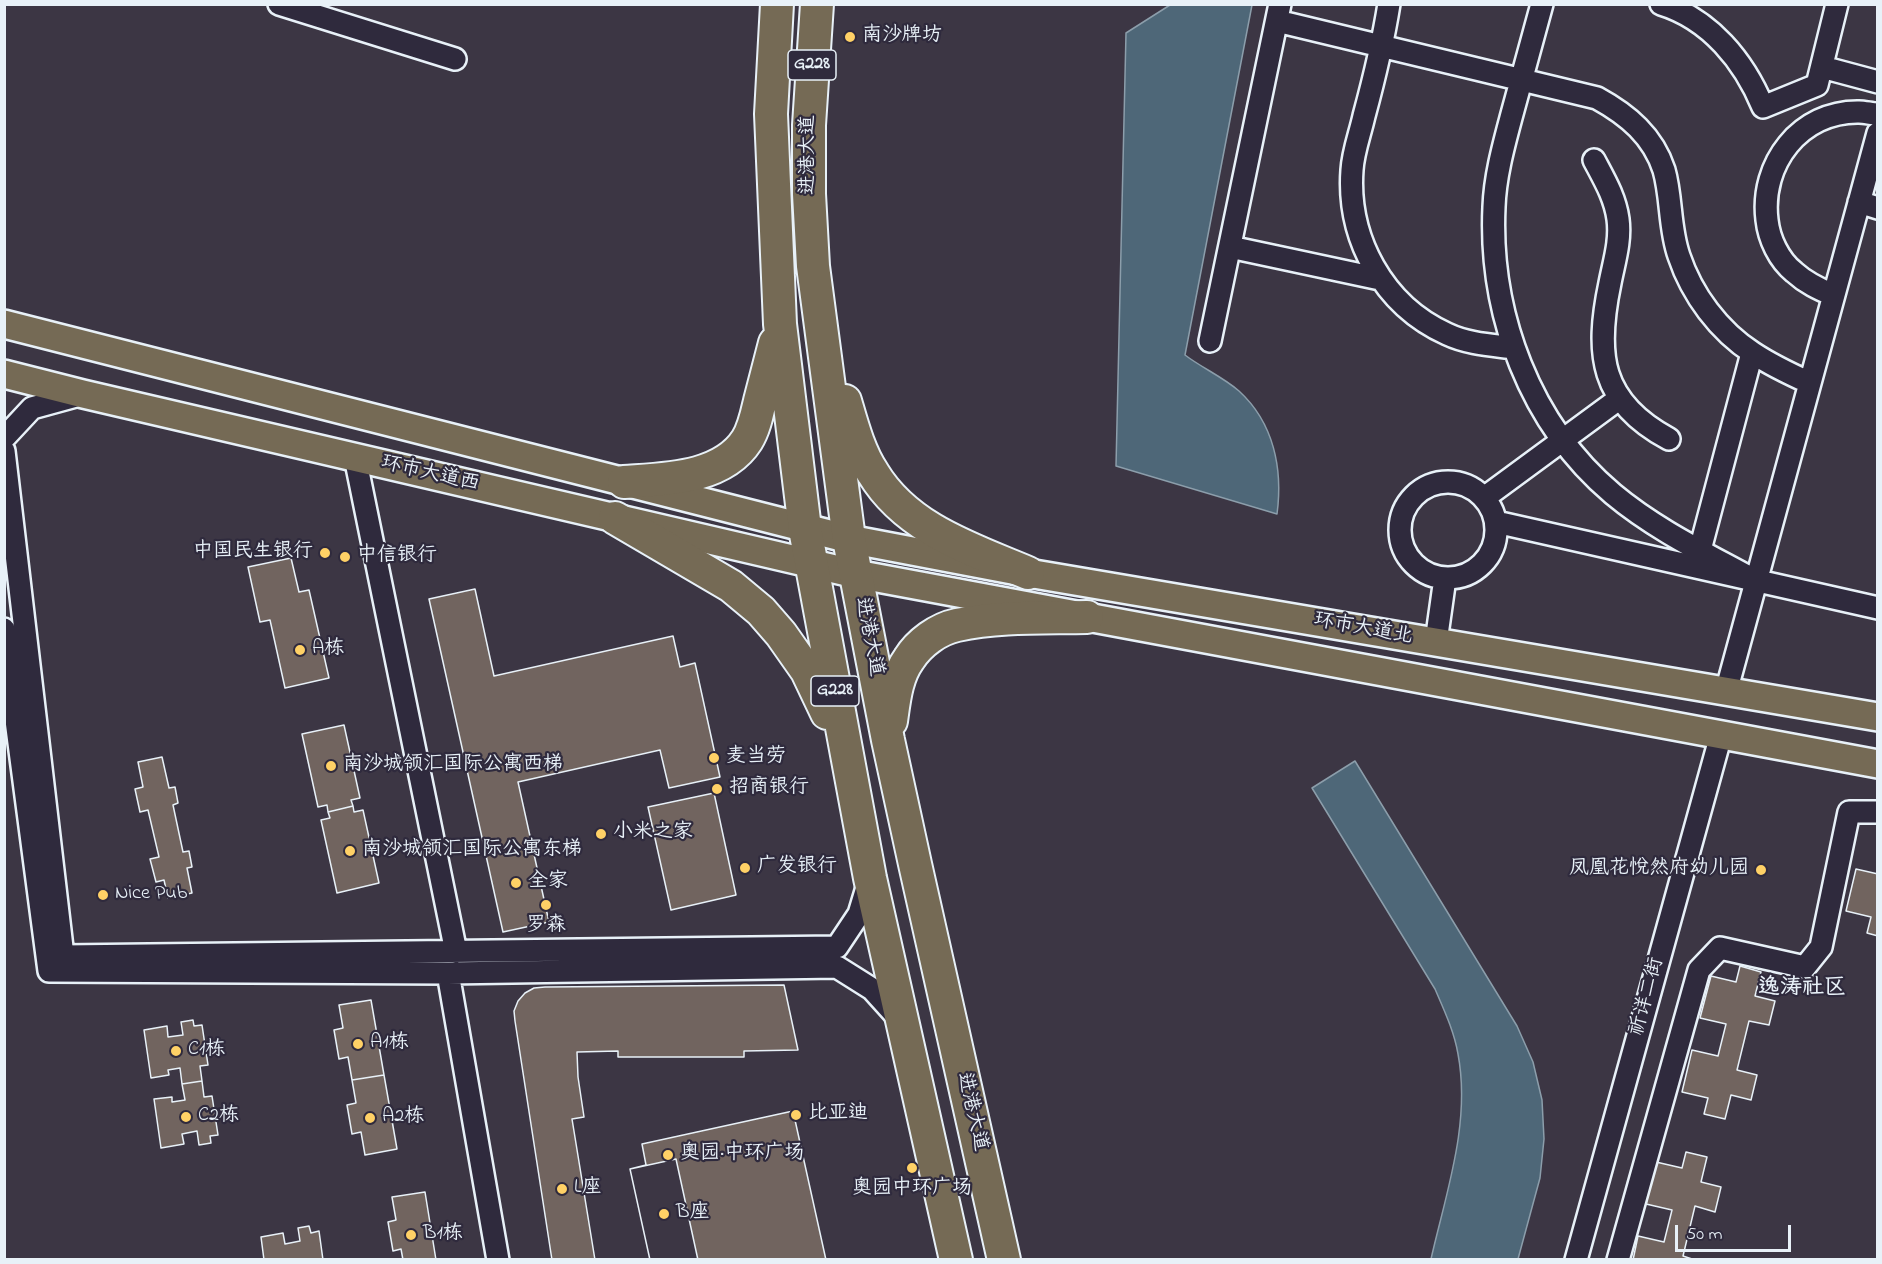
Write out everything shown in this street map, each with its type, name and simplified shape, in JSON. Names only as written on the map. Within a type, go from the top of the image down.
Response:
[{"type":"highway","points":[[763,4],[762,33],[771,114]]},
{"type":"highway","name":"进港大道","points":[[777,4],[771,114],[780,324],[804,528],[870,878],[956,1260]]},
{"type":"highway","name":"进港大道","points":[[817,4],[809,125],[809,194],[820,322],[849,539],[888,740],[1004,1260]]},
{"type":"highway","points":[[809,125],[826,69],[833,4]]},
{"type":"highway","points":[[776,238],[788,256],[813,258]]},
{"type":"highway","points":[[820,322],[856,437],[872,473],[892,499],[931,529],[959,544],[1028,573]]},
{"type":"highway","points":[[614,480],[682,477],[705,471],[727,461],[747,441],[755,421],[780,324]]},
{"type":"highway","points":[[606,516],[731,586],[761,611],[781,634],[807,671],[847,754]]},
{"type":"highway","points":[[888,740],[897,684],[908,659],[926,639],[955,625],[994,620],[1087,617]]},
{"type":"main road","name":"环市大道西","points":[[4,324],[849,539]]},
{"type":"main road","name":"环市大道西","points":[[4,374],[856,574]]},
{"type":"main road","points":[[606,516],[614,480]]},
{"type":"main road","name":"环市大道北","points":[[849,539],[1028,573],[1878,717]]},
{"type":"main road","name":"环市大道北","points":[[856,574],[1878,764]]},
{"type":"street","points":[[279,4],[455,59]]},
{"type":"street","points":[[1389,4],[1382,46],[1352,167],[1351,196],[1359,235],[1380,279],[1399,301],[1422,320],[1447,334],[1475,344],[1514,348]]},
{"type":"street","points":[[1542,4],[1502,152],[1494,206],[1494,259],[1502,312],[1519,363],[1543,412],[1575,455],[1612,494],[1656,525],[1756,581]]},
{"type":"street","points":[[1661,4],[1701,24],[1727,47],[1748,75],[1763,107],[1817,85],[1837,4]]},
{"type":"street","points":[[1210,341],[1278,13],[1382,46],[1597,98],[1620,110],[1639,127],[1654,147],[1664,171],[1671,227],[1679,256],[1691,285],[1728,334],[1752,353],[1810,383]]},
{"type":"street","points":[[1822,67],[1878,82]]},
{"type":"street","points":[[1833,295],[1811,286],[1792,271],[1777,251],[1768,229],[1765,204],[1768,180],[1778,158],[1793,138],[1812,124],[1835,115],[1859,112],[1878,114]]},
{"type":"street","points":[[1726,692],[1833,295],[1868,205],[1878,132]]},
{"type":"street","points":[[1594,160],[1610,188],[1618,219],[1618,252],[1610,283],[1602,336],[1606,368],[1620,398],[1634,415],[1650,429],[1669,439]]},
{"type":"street","points":[[1230,247],[1380,279]]},
{"type":"street","points":[[1700,550],[1752,353]]},
{"type":"street","points":[[4,438],[32,408],[83,394]]},
{"type":"street","points":[[1484,498],[1620,398]]},
{"type":"street","points":[[4,451],[63,956],[837,947],[859,914],[870,878]]},
{"type":"street","points":[[355,457],[456,951]]},
{"type":"street","points":[[1440,483],[1456,483],[1472,488],[1492,509],[1496,522],[1496,538],[1491,554],[1481,566],[1467,575],[1451,579],[1435,577],[1420,570],[1409,559],[1402,544],[1400,528],[1404,512],[1412,498],[1425,488],[1440,483]]},
{"type":"street","points":[[1496,522],[1878,608]]},
{"type":"street","points":[[1436,642],[1445,578]]},
{"type":"street","points":[[4,629],[49,971],[448,973],[837,967],[872,989],[902,1023]]},
{"type":"street","name":"祈详二街","points":[[1576,1260],[1721,735]]},
{"type":"street","points":[[1617,1260],[1699,970],[1720,948],[1805,967],[1821,947],[1849,813],[1878,812]]},
{"type":"street","points":[[448,973],[498,1260]]},
{"type":"water","points":[[1170,5],[1252,5],[1185,355],[1239,391],[1261,417],[1277,464],[1279,497],[1277,514],[1116,466],[1126,33]]},
{"type":"water","points":[[1355,761],[1517,1026],[1533,1062],[1542,1100],[1544,1139],[1540,1178],[1518,1259],[1431,1259],[1450,1183],[1459,1132],[1461,1080],[1458,1054],[1435,989],[1312,788]]},
{"type":"building","name":"A栋","points":[[291,558],[299,592],[309,590],[329,678],[285,688],[270,620],[260,622],[248,567]]},
{"type":"building","points":[[475,589],[494,676],[673,636],[680,667],[695,663],[720,777],[669,788],[660,750],[518,782],[549,922],[503,932],[429,599]]},
{"type":"building","name":"南沙城领汇国际公寓西梯","points":[[344,725],[360,798],[351,800],[353,806],[328,812],[327,805],[318,807],[302,734]]},
{"type":"building","points":[[162,757],[169,788],[175,787],[178,803],[173,805],[183,852],[189,851],[192,867],[187,868],[192,893],[168,898],[164,880],[156,882],[150,859],[159,857],[148,810],[140,812],[135,789],[143,787],[138,762]]},
{"type":"building","points":[[714,793],[736,895],[671,910],[648,807]]},
{"type":"building","name":"南沙城领汇国际公寓东梯","points":[[353,806],[354,812],[363,810],[379,883],[337,893],[321,820],[330,818],[328,812]]},
{"type":"building","points":[[1856,869],[1878,874],[1878,936],[1867,933],[1871,917],[1846,911]]},
{"type":"building","points":[[1740,966],[1761,972],[1755,996],[1775,1001],[1769,1025],[1749,1021],[1737,1070],[1757,1075],[1751,1100],[1731,1095],[1725,1119],[1704,1114],[1708,1098],[1682,1092],[1692,1050],[1718,1056],[1726,1024],[1700,1018],[1711,976],[1736,982]]},
{"type":"building","name":"L座","points":[[784,985],[798,1050],[744,1051],[744,1057],[618,1057],[618,1051],[577,1052],[584,1117],[572,1119],[595,1260],[552,1260],[515,1021],[514,1011],[518,1001],[534,988],[545,987]]},
{"type":"building","name":"A1栋","points":[[371,1000],[384,1075],[352,1080],[348,1057],[339,1059],[334,1030],[343,1028],[339,1005]]},
{"type":"building","name":"C1栋","points":[[193,1020],[194,1026],[202,1025],[208,1065],[200,1066],[202,1081],[182,1084],[180,1068],[168,1070],[169,1075],[151,1078],[144,1030],[167,1026],[168,1037],[183,1035],[181,1022]]},
{"type":"building","name":"A2栋","points":[[384,1075],[397,1149],[365,1155],[361,1132],[352,1134],[347,1105],[356,1103],[352,1080]]},
{"type":"building","name":"C2栋","points":[[202,1081],[204,1097],[212,1096],[218,1135],[210,1136],[211,1143],[199,1145],[197,1131],[182,1134],[184,1144],[161,1148],[154,1099],[172,1097],[172,1102],[185,1100],[182,1084]]},
{"type":"building","points":[[793,1111],[826,1260],[650,1260],[630,1169],[646,1165],[642,1144]]},
{"type":"building","points":[[1686,1152],[1707,1157],[1701,1182],[1721,1187],[1715,1212],[1695,1206],[1683,1256],[1695,1260],[1633,1260],[1638,1236],[1664,1242],[1672,1210],[1646,1204],[1656,1162],[1682,1168]]},
{"type":"building","name":"B座","points":[[676,1159],[698,1260],[650,1260],[630,1169]]},
{"type":"building","name":"B1栋","points":[[425,1192],[436,1260],[403,1260],[401,1249],[393,1251],[388,1222],[396,1220],[392,1197]]},
{"type":"building","points":[[309,1226],[311,1233],[319,1231],[323,1260],[264,1260],[261,1237],[283,1233],[285,1244],[300,1241],[298,1228]]},
{"type":"place","name":"南沙牌坊","points":[[850,37]]},
{"type":"place","name":"中国民生银行","points":[[325,553]]},
{"type":"place","name":"中信银行","points":[[345,557]]},
{"type":"place","name":"A栋","points":[[300,650]]},
{"type":"place","name":"麦当劳","points":[[714,758]]},
{"type":"place","name":"南沙城领汇国际公寓西梯","points":[[331,766]]},
{"type":"place","name":"招商银行","points":[[717,789]]},
{"type":"place","name":"小米之家","points":[[601,834]]},
{"type":"place","name":"南沙城领汇国际公寓东梯","points":[[350,851]]},
{"type":"place","name":"广发银行","points":[[745,868]]},
{"type":"place","name":"凤凰花悦然府幼儿园","points":[[1761,870]]},
{"type":"place","name":"全家","points":[[516,883]]},
{"type":"place","name":"Nice Pub","points":[[103,895]]},
{"type":"place","name":"罗森","points":[[546,905]]},
{"type":"place","name":"A1栋","points":[[358,1044]]},
{"type":"place","name":"C1栋","points":[[176,1051]]},
{"type":"place","name":"比亚迪","points":[[796,1115]]},
{"type":"place","name":"C2栋","points":[[186,1117]]},
{"type":"place","name":"A2栋","points":[[370,1118]]},
{"type":"place","name":"奥园·中环广场","points":[[668,1155]]},
{"type":"place","name":"奥园中环广场","points":[[912,1168]]},
{"type":"place","name":"L座","points":[[562,1189]]},
{"type":"place","name":"B座","points":[[664,1214]]},
{"type":"place","name":"B1栋","points":[[411,1235]]},
{"type":"district","name":"逸涛社区","points":[[1802,989]]}]
